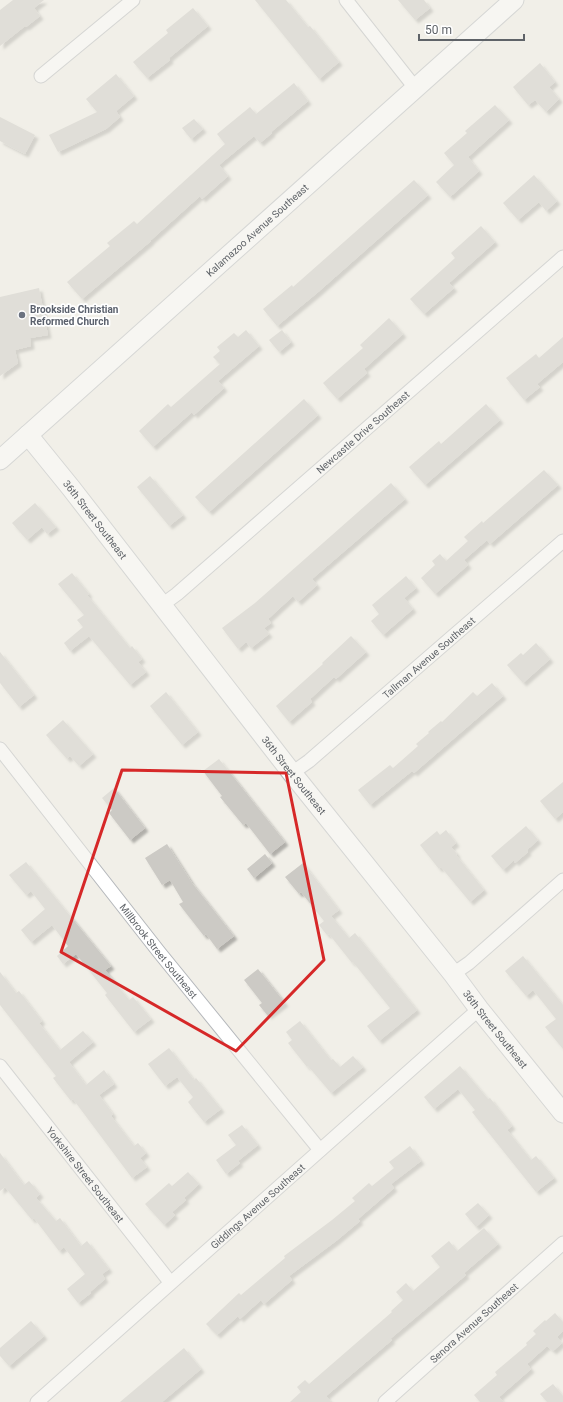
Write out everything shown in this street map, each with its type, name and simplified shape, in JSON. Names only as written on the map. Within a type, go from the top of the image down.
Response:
[{"type":"street","points":[[41,76],[132,0]]},
{"type":"street","points":[[346,0],[416,89]]},
{"type":"street","name":"Kalamazoo Avenue Southeast","points":[[0,460],[514,0]]},
{"type":"street","name":"Newcastle Drive Southeast","points":[[162,605],[563,257]]},
{"type":"street","name":"36th Street Southeast","points":[[28,435],[71,488],[292,773],[563,1113]]},
{"type":"street","name":"Tallman Avenue Southeast","points":[[292,773],[432,655],[563,541]]},
{"type":"street","name":"Millbrook Street Southeast","points":[[0,749],[158,952],[320,1150]]},
{"type":"street","points":[[453,974],[469,963],[563,880]]},
{"type":"street","name":"Giddings Avenue Southeast","points":[[37,1402],[170,1282],[479,1009]]},
{"type":"street","name":"Yorkshire Street Southeast","points":[[0,1066],[170,1282]]},
{"type":"street","name":"Senora Avenue Southeast","points":[[385,1402],[563,1243]]},
{"type":"highlighted area","points":[[122,770],[286,773],[324,960],[236,1051],[61,952]]},
{"type":"building","points":[[13,0],[44,0],[34,8],[40,16],[0,46],[0,10]]},
{"type":"building","points":[[255,0],[286,0],[308,27],[310,26],[339,62],[319,79]]},
{"type":"building","points":[[398,0],[424,0],[430,8],[415,20]]},
{"type":"building","points":[[193,8],[208,26],[169,58],[170,60],[147,78],[133,62],[168,33],[166,30]]},
{"type":"building","points":[[540,63],[555,82],[549,87],[559,99],[546,112],[535,100],[528,105],[513,87]]},
{"type":"building","points":[[116,74],[134,96],[116,111],[120,117],[106,129],[58,152],[49,135],[97,112],[86,99]]},
{"type":"building","points":[[294,83],[308,101],[260,143],[254,136],[219,165],[228,176],[202,199],[200,196],[151,241],[82,299],[67,282],[110,246],[107,243],[134,221],[137,224],[225,144],[217,134],[250,107],[256,114]]},
{"type":"building","points":[[495,105],[509,120],[468,157],[479,171],[450,197],[436,182],[454,165],[444,153],[467,133],[465,131]]},
{"type":"building","points":[[0,117],[35,135],[25,154],[0,141]]},
{"type":"building","points":[[194,119],[203,129],[191,139],[182,128]]},
{"type":"building","points":[[534,175],[557,201],[546,211],[539,202],[518,220],[503,203]]},
{"type":"building","points":[[414,180],[428,195],[317,293],[277,326],[263,309],[292,285],[293,287]]},
{"type":"building","points":[[481,226],[495,242],[449,283],[454,288],[424,314],[410,299],[455,258],[451,253]]},
{"type":"building","name":"Brookside Christian Reformed Church","points":[[39,288],[48,335],[30,338],[31,346],[15,350],[18,363],[0,376],[0,297]]},
{"type":"building","points":[[389,318],[403,334],[364,369],[367,373],[337,399],[323,383],[363,348],[360,345]]},
{"type":"building","points":[[246,330],[259,346],[218,381],[224,388],[194,415],[192,412],[153,447],[139,431],[168,404],[171,407],[220,364],[213,357],[220,351],[217,347],[234,333],[238,337]]},
{"type":"building","points":[[282,330],[291,342],[279,352],[269,340]]},
{"type":"building","points":[[563,337],[563,362],[537,384],[540,387],[524,400],[506,378],[536,354],[539,358]]},
{"type":"building","points":[[304,399],[318,415],[209,512],[195,497]]},
{"type":"building","points":[[486,404],[500,420],[425,485],[409,467],[439,441],[441,444]]},
{"type":"building","points":[[544,470],[558,485],[490,544],[487,540],[464,560],[468,565],[435,594],[421,578],[435,565],[432,561],[440,554],[446,561],[468,541],[464,537],[482,521],[483,523]]},
{"type":"building","points":[[150,476],[183,515],[169,526],[137,487]]},
{"type":"building","points":[[391,483],[405,499],[312,579],[317,585],[298,602],[293,596],[268,619],[271,623],[264,628],[269,634],[251,648],[246,642],[238,649],[222,628],[255,603]]},
{"type":"building","points":[[35,503],[56,527],[47,534],[42,527],[27,540],[12,523]]},
{"type":"building","points":[[72,573],[89,594],[87,595],[130,648],[132,646],[142,659],[138,662],[146,672],[130,685],[89,636],[70,651],[64,643],[83,627],[77,620],[84,615],[58,584]]},
{"type":"building","points":[[406,576],[416,588],[404,598],[413,609],[383,635],[371,621],[379,614],[372,605]]},
{"type":"building","points":[[351,636],[366,652],[336,679],[334,677],[310,699],[312,702],[289,722],[276,706],[323,664],[322,663]]},
{"type":"building","points":[[536,643],[550,659],[523,683],[507,665],[521,653],[523,655]]},
{"type":"building","points":[[0,652],[34,695],[19,707],[0,683]]},
{"type":"building","points":[[492,683],[503,696],[414,773],[412,771],[370,805],[358,790],[390,765],[393,768],[418,746],[416,744],[429,733],[428,732],[441,721],[442,722],[473,692],[477,696]]},
{"type":"building","points":[[166,692],[198,732],[182,745],[150,706]]},
{"type":"building","points":[[63,720],[93,754],[79,766],[70,756],[67,759],[46,735]]},
{"type":"building","points":[[219,759],[285,842],[270,854],[246,823],[243,825],[220,797],[222,796],[203,771]]},
{"type":"building","points":[[563,782],[563,812],[555,819],[540,801]]},
{"type":"building","points":[[114,788],[145,828],[130,840],[109,813],[112,810],[102,798]]},
{"type":"building","points":[[526,826],[538,840],[527,850],[528,852],[515,863],[514,860],[503,870],[491,856]]},
{"type":"building","points":[[446,830],[456,843],[451,847],[457,854],[456,855],[484,890],[470,902],[441,867],[439,869],[420,845],[437,831],[440,835]]},
{"type":"building","points":[[167,844],[192,883],[234,936],[217,949],[206,934],[204,936],[179,904],[183,902],[170,880],[162,885],[145,858]]},
{"type":"building","points":[[265,854],[272,863],[254,878],[247,869]]},
{"type":"building","points":[[26,862],[111,966],[105,970],[129,1000],[133,997],[151,1019],[134,1032],[105,995],[107,993],[76,954],[63,964],[57,956],[68,946],[52,925],[31,942],[21,930],[45,909],[31,891],[26,895],[9,875]]},
{"type":"building","points":[[303,863],[339,910],[331,916],[349,938],[355,933],[417,1010],[379,1041],[367,1026],[390,1008],[329,934],[327,935],[319,925],[324,921],[301,892],[299,894],[285,877]]},
{"type":"building","points":[[523,956],[563,1005],[563,1049],[545,1027],[556,1019],[533,990],[526,996],[505,971]]},
{"type":"building","points":[[258,969],[285,1003],[268,1016],[259,1005],[262,1003],[244,980]]},
{"type":"building","points":[[0,972],[16,993],[19,991],[42,1021],[39,1023],[60,1050],[83,1031],[93,1042],[69,1062],[86,1085],[104,1070],[114,1084],[99,1095],[113,1114],[111,1116],[134,1146],[138,1143],[146,1153],[140,1158],[147,1167],[132,1178],[73,1099],[71,1101],[53,1078],[56,1076],[0,1005]]},
{"type":"building","points":[[300,1021],[331,1060],[333,1059],[340,1067],[353,1056],[363,1067],[331,1093],[308,1066],[307,1067],[288,1043],[292,1040],[286,1032]]},
{"type":"building","points":[[169,1048],[194,1080],[196,1078],[221,1109],[204,1122],[188,1102],[193,1097],[177,1077],[165,1086],[148,1064]]},
{"type":"building","points":[[460,1066],[488,1099],[490,1098],[512,1126],[507,1130],[531,1160],[536,1156],[554,1178],[536,1192],[472,1112],[475,1110],[458,1089],[434,1109],[424,1097]]},
{"type":"building","points":[[242,1125],[258,1145],[238,1161],[240,1163],[226,1174],[216,1160],[236,1145],[228,1135]]},
{"type":"building","points":[[410,1146],[421,1161],[391,1184],[394,1188],[358,1219],[360,1221],[289,1276],[292,1280],[264,1304],[261,1300],[240,1319],[238,1316],[217,1335],[206,1324],[239,1293],[241,1295],[285,1258],[284,1256],[355,1201],[352,1198],[369,1183],[372,1186],[394,1168],[389,1162]]},
{"type":"building","points":[[0,1153],[24,1185],[29,1181],[40,1194],[36,1198],[56,1221],[60,1218],[81,1246],[87,1241],[109,1269],[102,1274],[105,1279],[78,1303],[67,1289],[85,1274],[64,1247],[59,1251],[34,1218],[32,1220],[5,1187],[0,1191]]},
{"type":"building","points":[[188,1172],[199,1184],[184,1198],[186,1200],[172,1212],[175,1215],[164,1225],[145,1204],[169,1183],[172,1186]]},
{"type":"building","points":[[478,1203],[489,1215],[476,1227],[465,1214]]},
{"type":"building","points":[[484,1228],[498,1244],[464,1273],[466,1275],[390,1339],[392,1340],[326,1396],[331,1402],[290,1402],[301,1392],[297,1387],[305,1380],[309,1384],[392,1312],[391,1311],[403,1300],[396,1292],[406,1283],[413,1291],[440,1267],[431,1256],[449,1241],[457,1251]]},
{"type":"building","points":[[555,1313],[563,1322],[563,1331],[557,1337],[562,1343],[553,1351],[547,1346],[527,1364],[531,1369],[499,1397],[504,1402],[480,1402],[474,1395],[497,1375],[495,1372],[527,1345],[526,1343],[536,1334],[533,1331]]},
{"type":"building","points":[[31,1321],[44,1336],[9,1366],[0,1356],[0,1348]]},
{"type":"building","points":[[184,1348],[201,1369],[162,1402],[120,1402]]},
{"type":"building","points":[[553,1384],[563,1396],[563,1402],[547,1402],[540,1394]]},
{"type":"place","name":"Brookside Christian Reformed Church","points":[[22,315]]}]
